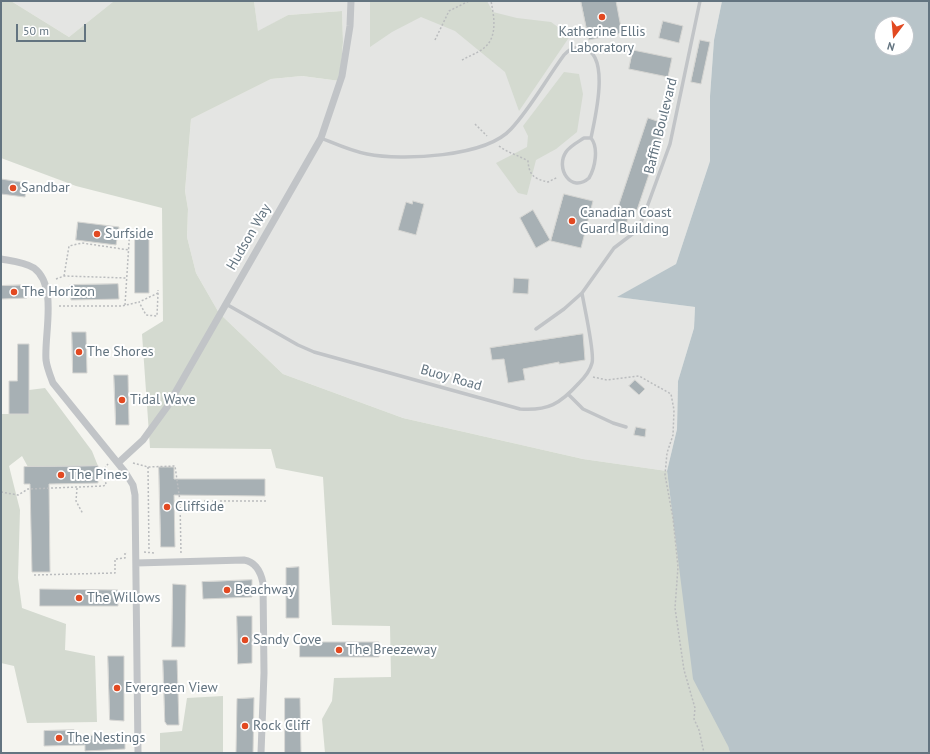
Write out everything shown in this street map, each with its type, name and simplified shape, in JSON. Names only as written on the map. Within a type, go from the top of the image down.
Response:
[{"type":"street","name":"Hudson Way","points":[[116,461],[143,440],[155,425],[321,138],[342,76],[350,26],[351,1]]},
{"type":"street","points":[[1,259],[26,264],[34,269],[45,284],[48,306],[46,358],[48,371],[53,383],[116,461],[133,485],[135,495],[138,753]]},
{"type":"street","points":[[136,563],[244,560],[251,562],[259,571],[262,583],[264,673],[261,753]]},
{"type":"lane","name":"Baffin Boulevard","points":[[536,329],[564,309],[582,293],[614,248],[635,232],[643,218],[655,190],[670,144],[700,1]]},
{"type":"lane","points":[[321,138],[368,154],[412,157],[440,155],[493,142],[507,133],[518,121],[564,55],[574,48],[580,47],[591,51],[597,60],[599,94],[591,138],[596,147],[592,174],[581,183],[575,183],[567,179],[562,169],[566,152],[584,138],[591,138]]},
{"type":"lane","name":"Buoy Road","points":[[226,304],[298,345],[314,352],[520,409],[535,410],[552,406],[569,395],[586,375],[593,363],[582,293]]},
{"type":"lane","points":[[569,395],[583,409],[613,423],[626,427]]},
{"type":"path","points":[[435,40],[449,11],[469,1]]},
{"type":"path","points":[[462,60],[484,48],[490,41],[495,27],[491,1]]},
{"type":"path","points":[[475,124],[493,142],[508,152],[520,156],[528,161],[529,172],[536,179],[548,182],[564,174]]},
{"type":"path","points":[[125,305],[130,227]]},
{"type":"path","points":[[64,276],[69,246],[82,243],[129,250]]},
{"type":"path","points":[[56,279],[64,276],[127,278]]},
{"type":"path","points":[[139,302],[146,315],[157,316],[158,290]]},
{"type":"path","points":[[59,306],[125,305],[139,302],[158,293]]},
{"type":"path","points":[[586,375],[607,380],[639,376],[671,394],[674,410],[673,435],[667,453],[665,474],[673,518],[678,567],[675,608],[684,670],[695,708],[694,719],[699,730],[704,753]]},
{"type":"path","points":[[1,492],[18,495],[28,489],[106,485],[104,469],[116,461]]},
{"type":"path","points":[[133,463],[148,467],[176,466],[180,501],[181,555],[175,555]]},
{"type":"path","points":[[148,467],[149,551]]},
{"type":"path","points":[[77,487],[76,501],[83,514]]},
{"type":"path","points":[[180,501],[266,501]]},
{"type":"path","points":[[144,552],[149,551],[157,555]]},
{"type":"path","points":[[34,575],[115,572],[115,558],[125,558],[125,553],[130,553]]},
{"type":"shaded area","points":[[1,1],[11,1],[69,37],[114,1],[254,1],[258,31],[288,15],[342,11],[343,42],[340,81],[302,76],[271,79],[191,119],[185,191],[188,209],[187,237],[196,273],[219,313],[283,374],[403,418],[583,459],[667,471],[677,548],[730,753],[325,753],[322,719],[332,701],[334,678],[391,677],[390,626],[332,625],[323,477],[276,468],[271,449],[150,448],[142,334],[163,321],[162,208],[76,186],[1,158]]},
{"type":"shaded area","points":[[11,1],[114,1],[69,37]]},
{"type":"shaded area","points":[[254,1],[722,1],[714,40],[710,96],[710,161],[676,264],[618,297],[695,307],[694,328],[678,381],[677,429],[667,471],[583,459],[403,418],[283,374],[219,313],[196,273],[187,237],[188,209],[185,191],[191,119],[271,79],[302,76],[340,81],[343,42],[342,11],[288,15],[258,32]]},
{"type":"shaded area","points":[[370,1],[487,1],[493,12],[517,18],[551,22],[570,36],[519,111],[505,72],[455,31],[421,17],[392,32],[370,47]]},
{"type":"shaded area","points":[[722,1],[929,1],[929,753],[730,753],[728,746],[693,679],[667,471],[677,429],[678,381],[694,328],[695,307],[617,297],[676,264],[710,161],[710,96],[714,40]]},
{"type":"shaded area","points":[[564,72],[579,74],[583,94],[577,132],[556,149],[536,160],[527,195],[518,193],[496,163],[527,147],[528,136],[523,126]]},
{"type":"shaded area","points":[[45,388],[92,451],[98,466],[28,467],[22,456],[9,466],[20,510],[18,578],[22,608],[66,624],[65,650],[95,656],[97,722],[27,723],[14,666],[1,663],[1,414],[29,414],[29,390]]},
{"type":"shaded area","points":[[223,696],[223,753],[160,753],[160,733],[182,731],[187,698]]},
{"type":"building","name":"Katherine Ellis Laboratory","points":[[581,1],[616,1],[622,33],[589,40]]},
{"type":"building","points":[[663,21],[683,26],[679,43],[659,38]]},
{"type":"building","points":[[700,40],[710,42],[701,84],[691,82]]},
{"type":"building","points":[[633,50],[672,58],[668,77],[629,69]]},
{"type":"building","points":[[648,118],[666,124],[637,210],[634,209],[632,216],[629,215],[623,234],[614,231],[616,228],[612,226]]},
{"type":"building","name":"Sandbar","points":[[1,179],[27,183],[25,197],[1,194]]},
{"type":"building","name":"Canadian Coast Guard Building","points":[[564,194],[593,201],[581,248],[551,241]]},
{"type":"building","points":[[413,201],[424,204],[416,235],[398,230],[406,202],[412,204]]},
{"type":"building","points":[[533,210],[550,240],[536,248],[520,218]]},
{"type":"building","name":"Surfside","points":[[78,222],[119,227],[116,245],[76,240]]},
{"type":"building","points":[[135,235],[149,235],[149,293],[135,293]]},
{"type":"building","points":[[514,278],[529,279],[528,294],[513,293]]},
{"type":"building","points":[[118,284],[119,299],[71,300],[70,285]]},
{"type":"building","name":"The Horizon","points":[[27,285],[27,298],[1,299],[1,286]]},
{"type":"building","name":"The Shores","points":[[72,332],[86,332],[87,373],[73,373]]},
{"type":"building","points":[[583,334],[585,360],[559,364],[559,362],[523,369],[525,380],[508,383],[504,359],[492,360],[490,348]]},
{"type":"building","points":[[18,344],[29,344],[29,414],[9,414],[9,381],[17,381]]},
{"type":"building","name":"Tidal Wave","points":[[114,375],[128,375],[129,425],[116,425]]},
{"type":"building","points":[[635,380],[645,389],[639,395],[629,386]]},
{"type":"building","points":[[636,427],[646,429],[645,437],[634,435]]},
{"type":"building","points":[[98,466],[98,483],[49,484],[50,572],[32,572],[30,484],[24,484],[24,467]]},
{"type":"building","points":[[159,467],[174,467],[174,479],[265,479],[265,496],[174,495],[175,547],[161,547]]},
{"type":"building","points":[[299,567],[299,618],[286,618],[286,568]]},
{"type":"building","name":"Beachway","points":[[252,580],[252,597],[203,599],[202,582]]},
{"type":"building","points":[[173,584],[186,585],[185,647],[172,647]]},
{"type":"building","name":"The Willows","points":[[40,589],[118,590],[118,606],[40,606]]},
{"type":"building","name":"Sandy Cove","points":[[237,616],[252,616],[252,663],[238,664]]},
{"type":"building","name":"The Breezeway","points":[[300,642],[379,642],[379,657],[300,657]]},
{"type":"building","name":"Evergreen View","points":[[108,656],[124,656],[124,721],[110,720]]},
{"type":"building","points":[[163,660],[177,660],[179,725],[167,725],[165,722]]},
{"type":"building","name":"Rock Cliff","points":[[254,698],[253,753],[236,753],[237,699]]},
{"type":"building","points":[[285,698],[300,698],[301,753],[285,753]]},
{"type":"building","points":[[74,730],[74,736],[125,734],[125,749],[85,751],[85,745],[44,746],[44,731]]},
{"type":"place","name":"Katherine Ellis Laboratory","points":[[602,17]]},
{"type":"place","name":"Sandbar","points":[[13,188]]},
{"type":"place","name":"Canadian Coast Guard Building","points":[[572,221]]},
{"type":"place","name":"Surfside","points":[[97,234]]},
{"type":"place","name":"The Horizon","points":[[14,292]]},
{"type":"place","name":"The Shores","points":[[79,352]]},
{"type":"place","name":"Tidal Wave","points":[[122,400]]},
{"type":"place","name":"The Pines","points":[[61,475]]},
{"type":"place","name":"Cliffside","points":[[167,507]]},
{"type":"place","name":"Beachway","points":[[227,590]]},
{"type":"place","name":"The Willows","points":[[79,598]]},
{"type":"place","name":"Sandy Cove","points":[[245,640]]},
{"type":"place","name":"The Breezeway","points":[[339,650]]},
{"type":"place","name":"Evergreen View","points":[[117,688]]},
{"type":"place","name":"Rock Cliff","points":[[245,726]]},
{"type":"place","name":"The Nestings","points":[[59,738]]}]
